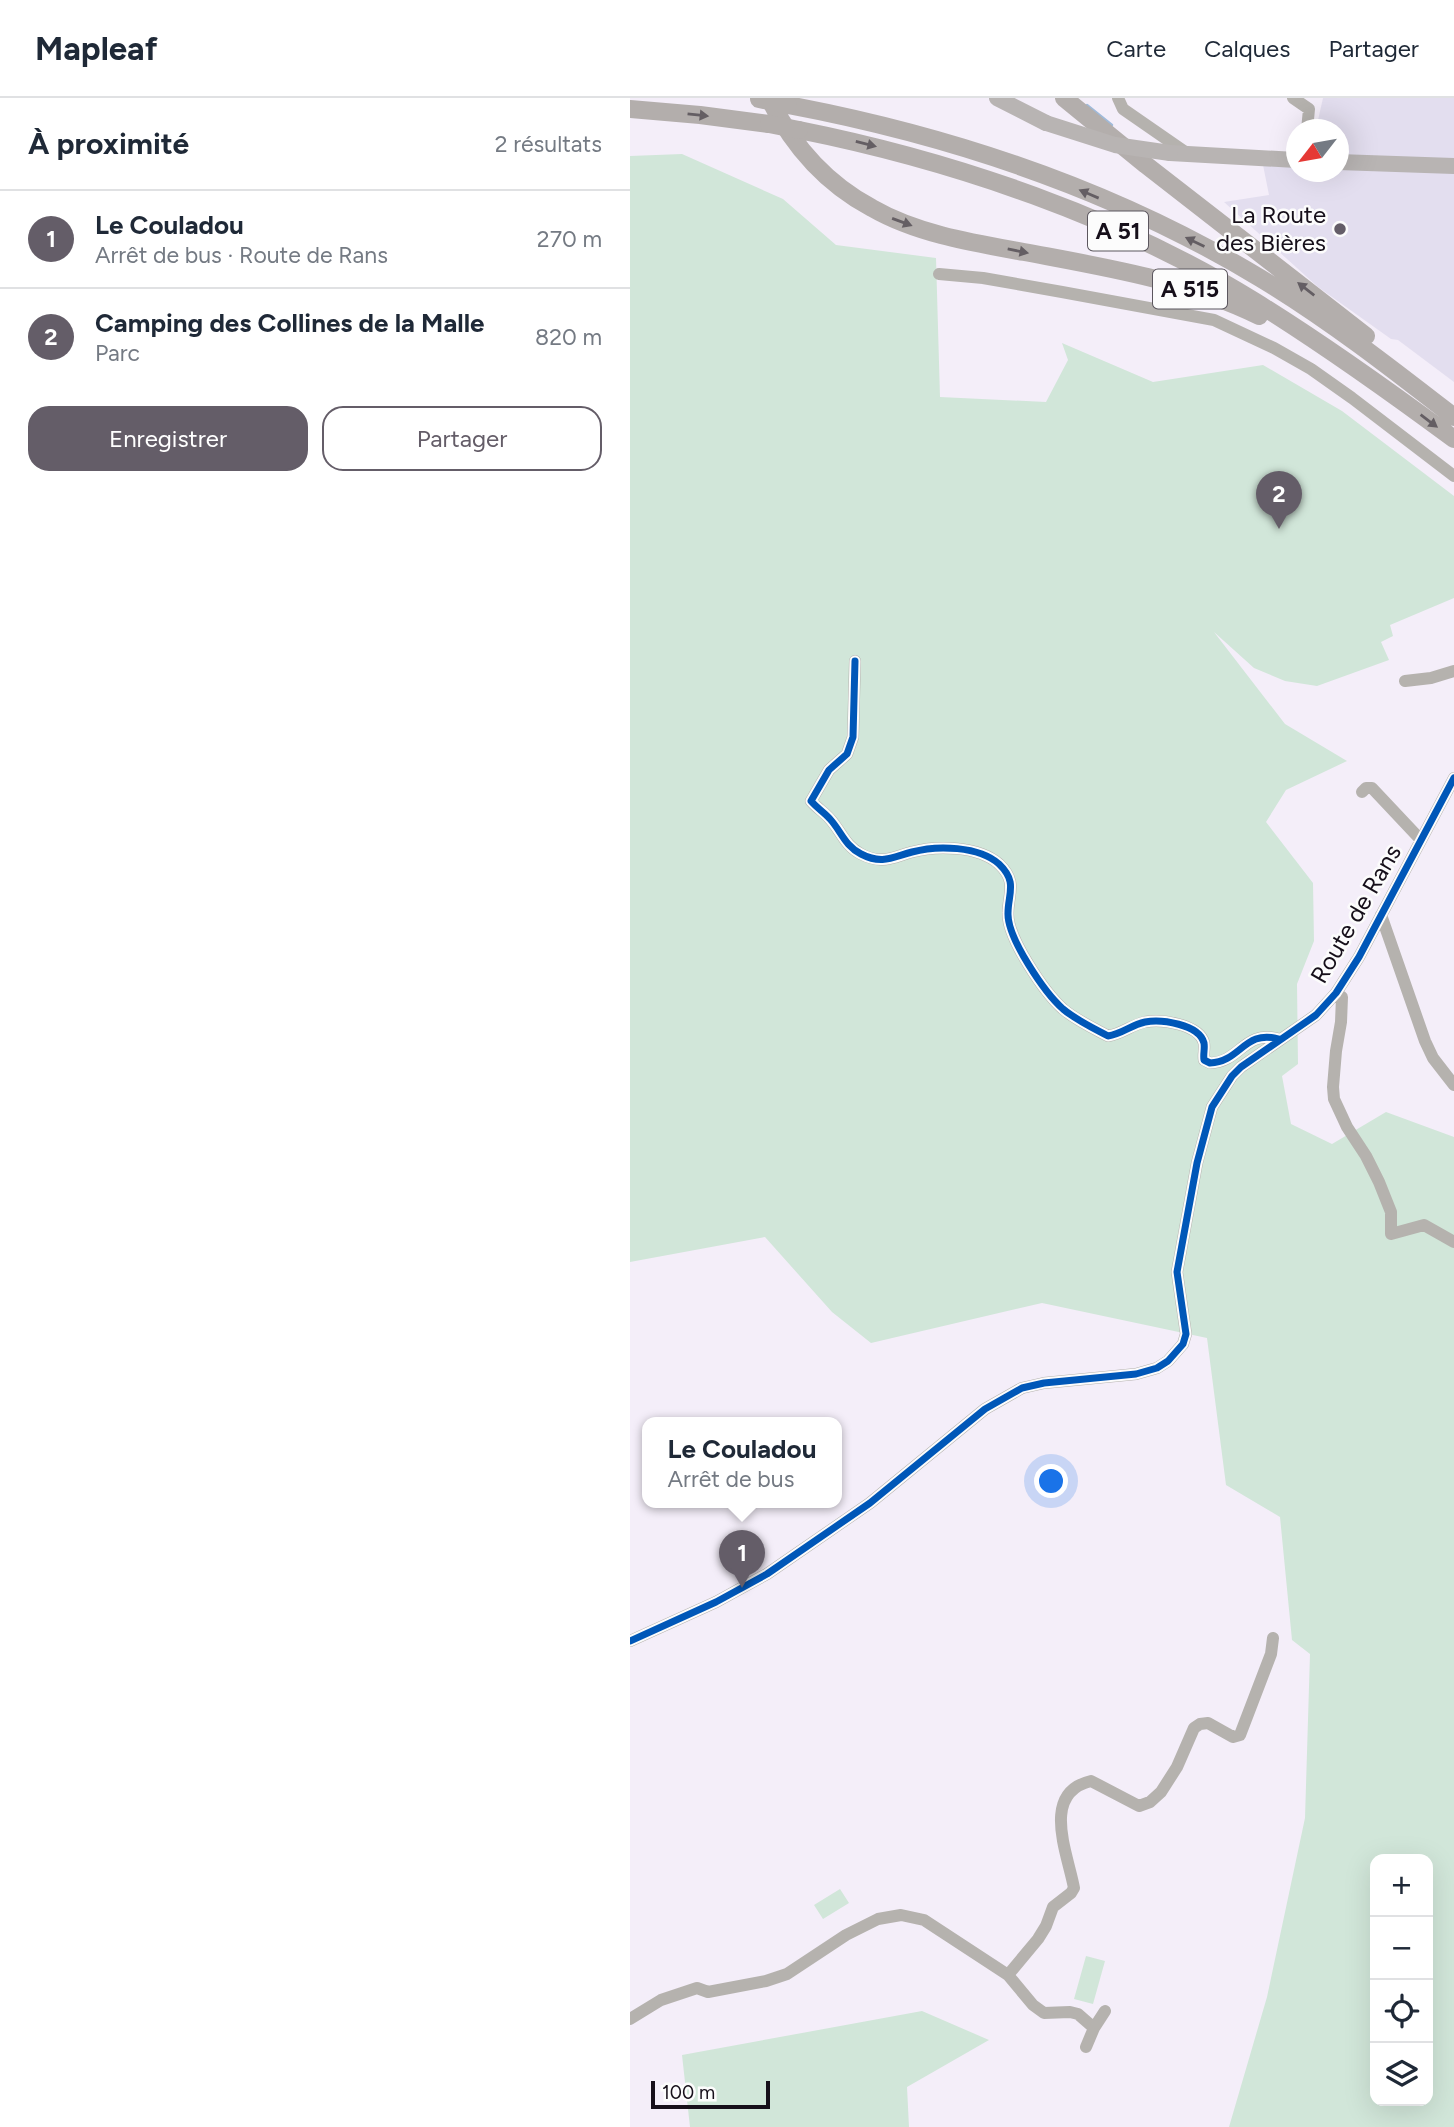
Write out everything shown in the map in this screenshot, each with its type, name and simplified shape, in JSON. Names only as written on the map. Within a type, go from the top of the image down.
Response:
[{"type":"highway","points":[[1057,98],[1094,124]]},
{"type":"highway","name":"A 515","points":[[1064,98],[1410,370],[1454,409]]},
{"type":"highway","name":"A 515","points":[[766,104],[796,144],[821,171],[859,201],[883,214],[951,237],[1146,277],[1241,307],[1276,324],[1405,403]]},
{"type":"highway","name":"A 51","points":[[630,109],[700,115],[766,104],[859,118],[968,149],[1064,183],[1208,248],[1307,308],[1370,352],[1454,417]]},
{"type":"highway","name":"A 51","points":[[766,104],[799,130],[863,143],[963,171],[1019,190],[1133,237],[1254,300],[1454,439]]},
{"type":"main road","points":[[998,98],[1046,123],[1115,145],[1170,153],[1286,159]]},
{"type":"main road","points":[[1349,162],[1454,166]]},
{"type":"street","points":[[1118,98],[1123,109],[1189,154]]},
{"type":"street","points":[[1293,98],[1309,109],[1308,119]]},
{"type":"street","points":[[939,274],[983,278],[1214,320],[1311,369],[1454,477]]},
{"type":"street","points":[[855,661],[853,737],[847,754],[829,770],[811,801],[831,820],[849,846],[876,860],[939,849],[979,853],[999,863],[1011,885],[1008,914],[1010,927],[1023,955],[1063,1009],[1108,1036],[1145,1022],[1186,1025],[1201,1038],[1204,1044],[1204,1060],[1210,1063],[1226,1059],[1256,1037],[1266,1035],[1279,1039]]},
{"type":"street","points":[[1405,681],[1431,678],[1454,671]]},
{"type":"street","name":"Route de Rans","points":[[630,1641],[716,1602],[767,1574],[870,1503],[985,1409],[1022,1388],[1044,1383],[1136,1374],[1157,1368],[1168,1361],[1183,1344],[1186,1334],[1177,1272],[1178,1254],[1212,1107],[1232,1076],[1279,1039],[1316,1015],[1336,992],[1381,915],[1454,778]]},
{"type":"street","points":[[1362,792],[1366,788],[1372,788],[1420,839]]},
{"type":"street","points":[[1381,915],[1425,1041],[1433,1058],[1454,1085]]},
{"type":"street","points":[[1336,992],[1342,997],[1334,1099],[1383,1190],[1391,1212],[1391,1234],[1423,1225],[1454,1242]]},
{"type":"street","points":[[1008,1975],[1038,1939],[1053,1907],[1071,1894],[1074,1888],[1062,1833],[1061,1816],[1068,1794],[1078,1784],[1091,1781],[1139,1806],[1150,1802],[1161,1791],[1177,1767],[1194,1728],[1208,1723],[1233,1737],[1240,1735],[1271,1654],[1273,1638]]},
{"type":"street","points":[[630,2019],[661,2000],[697,1988],[708,1992],[766,1981],[787,1974],[836,1941],[878,1919],[901,1915],[924,1920],[1008,1975],[1032,2005],[1044,2012],[1078,2014],[1094,2028]]},
{"type":"street","points":[[1086,2047],[1105,2011]]},
{"type":"shaded area","points":[[1323,98],[1454,98],[1454,382],[1398,340],[1391,339],[1318,287],[1224,202],[1269,195],[1263,165],[1286,166],[1286,182],[1349,182],[1349,119],[1318,119]]},
{"type":"green space","points":[[682,154],[783,199],[836,245],[936,258],[940,397],[1046,402],[1068,360],[1062,343],[1153,382],[1263,365],[1342,411],[1454,496],[1454,598],[1390,625],[1393,636],[1381,642],[1389,660],[1317,686],[1285,681],[1254,668],[1214,632],[1285,724],[1347,761],[1286,790],[1266,822],[1313,883],[1314,941],[1297,984],[1298,1064],[1282,1076],[1291,1124],[1332,1144],[1386,1112],[1454,1137],[1454,2127],[1229,2127],[1267,1997],[1305,1818],[1310,1654],[1292,1640],[1280,1517],[1226,1485],[1207,1338],[1042,1303],[871,1343],[832,1312],[765,1237],[630,1262],[630,156]]},
{"type":"green space","points":[[840,1889],[849,1903],[823,1919],[814,1905]]},
{"type":"green space","points":[[1086,1956],[1105,1961],[1093,2004],[1074,1999]]},
{"type":"green space","points":[[922,2011],[989,2040],[907,2087],[909,2127],[690,2127],[682,2055]]},
{"type":"waterway","points":[[1087,105],[1112,125]]},
{"type":"cycle path","points":[[855,661],[853,737],[847,754],[829,770],[811,801],[830,819],[851,847],[861,854],[881,860],[922,850],[945,848],[969,850],[991,858],[1005,870],[1010,882],[1009,924],[1028,964],[1063,1009],[1108,1036],[1145,1022],[1179,1024],[1195,1031],[1201,1037],[1204,1043],[1204,1060],[1210,1063],[1229,1057],[1258,1038],[1279,1039]]},
{"type":"cycle path","points":[[630,1641],[716,1602],[767,1574],[870,1503],[985,1409],[1022,1388],[1044,1383],[1136,1374],[1157,1368],[1168,1361],[1183,1344],[1186,1334],[1177,1272],[1197,1163],[1212,1107],[1241,1067],[1316,1015],[1336,993],[1359,957],[1454,778]]},
{"type":"place","name":"La Route des Bières","points":[[1340,229]]},
{"type":"place","name":"Camping des Collines de la Malle","points":[[1279,529]]},
{"type":"place","name":"Le Couladou","points":[[742,1588]]}]
